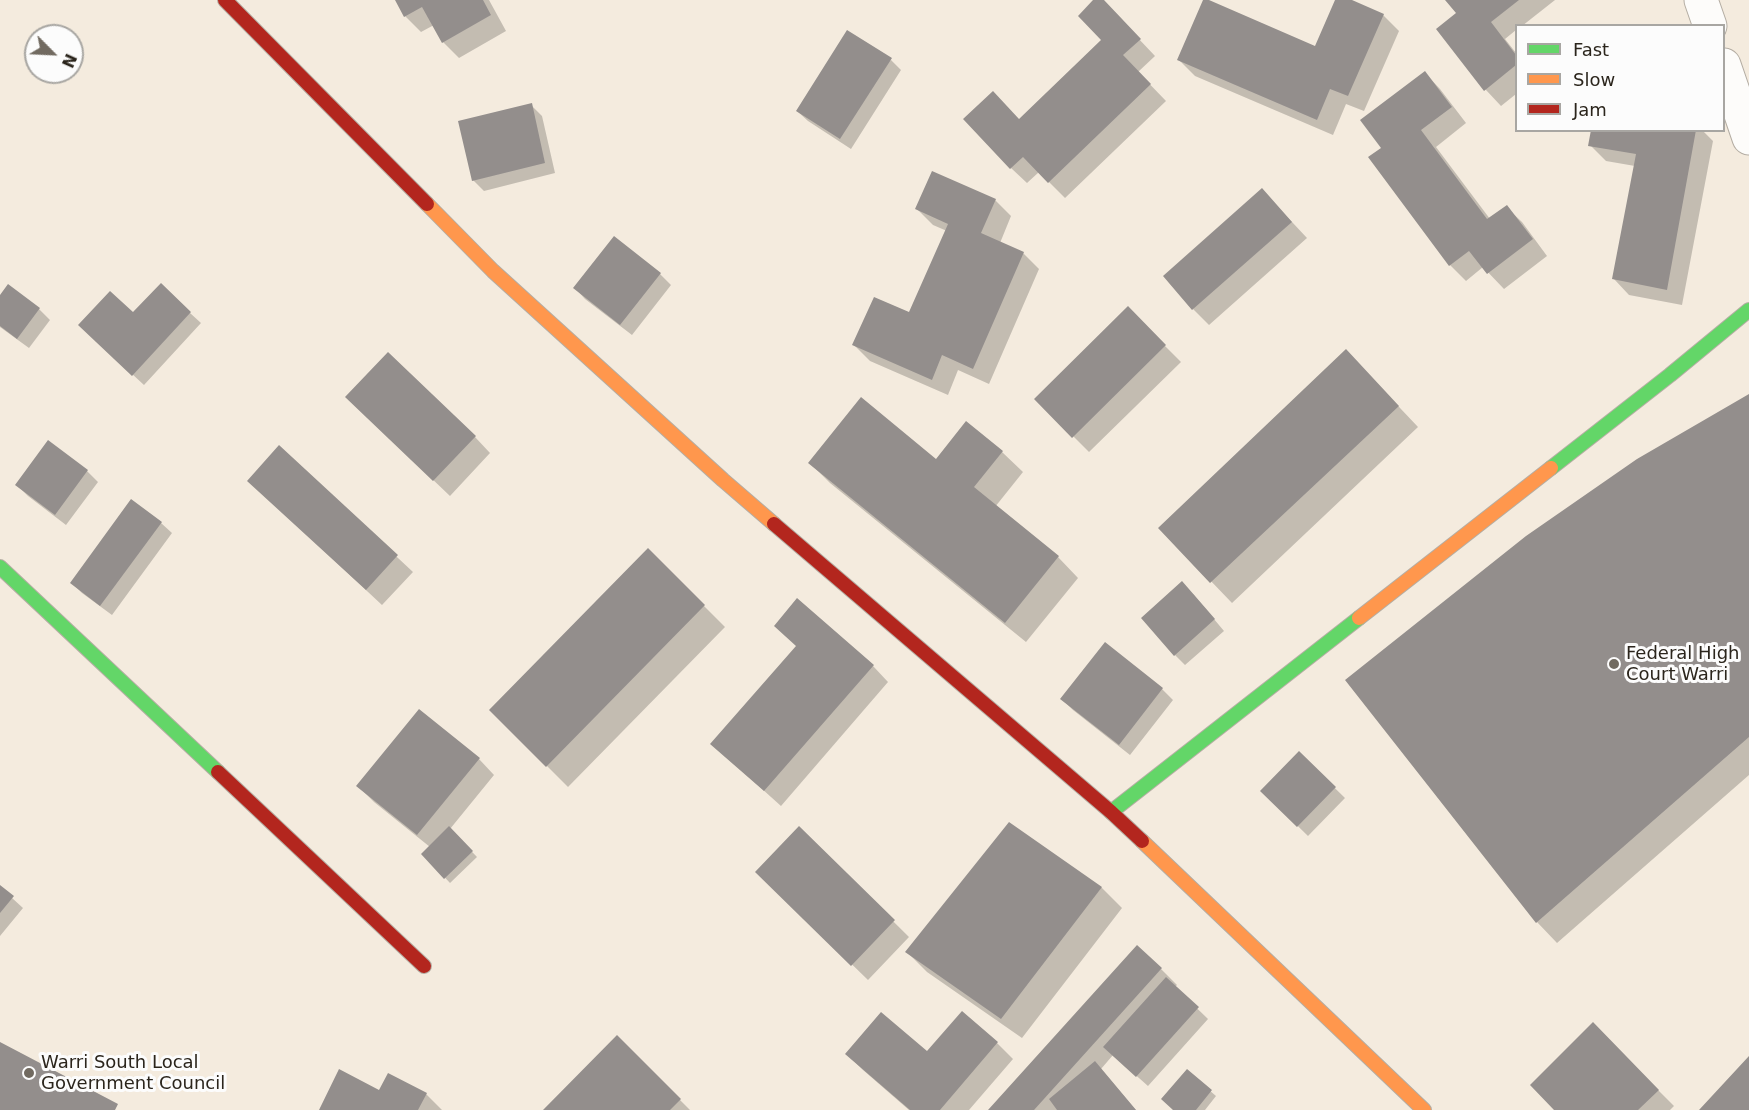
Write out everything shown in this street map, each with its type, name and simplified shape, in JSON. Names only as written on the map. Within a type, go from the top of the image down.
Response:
[{"type":"street","points":[[225,0],[493,271],[723,480],[1111,812],[1424,1110]]},
{"type":"street","points":[[1701,0],[1709,24]]},
{"type":"street","points":[[1725,68],[1749,138]]},
{"type":"street","points":[[1111,812],[1670,375],[1749,310]]},
{"type":"street","points":[[0,567],[424,966]]},
{"type":"building","points":[[395,0],[483,0],[491,15],[442,43],[422,7],[404,17]]},
{"type":"building","points":[[1093,0],[1104,0],[1141,39],[1123,55],[1151,84],[1048,183],[1023,157],[1010,169],[963,119],[993,91],[1019,119],[1101,40],[1078,16]]},
{"type":"building","points":[[1203,0],[1209,0],[1315,46],[1335,0],[1352,0],[1384,14],[1348,96],[1330,89],[1317,120],[1177,60]]},
{"type":"building","points":[[1445,0],[1519,0],[1491,22],[1515,54],[1515,66],[1484,91],[1436,29],[1456,13]]},
{"type":"building","points":[[847,30],[892,58],[840,139],[796,111]]},
{"type":"building","points":[[1425,71],[1452,107],[1421,130],[1487,219],[1507,205],[1533,239],[1487,274],[1469,251],[1449,266],[1368,157],[1381,148],[1360,120]]},
{"type":"building","points":[[532,103],[545,163],[472,181],[458,121]]},
{"type":"building","points":[[1591,132],[1696,132],[1667,290],[1612,279],[1636,154],[1588,146]]},
{"type":"building","points":[[932,171],[996,199],[981,233],[1024,252],[973,369],[942,355],[932,380],[852,345],[874,297],[909,312],[948,224],[915,209]]},
{"type":"building","points":[[1262,188],[1292,222],[1192,310],[1163,276]]},
{"type":"building","points":[[614,236],[661,273],[620,325],[573,288]]},
{"type":"building","points":[[161,283],[191,312],[132,376],[78,325],[110,291],[133,312]]},
{"type":"building","points":[[8,284],[40,308],[17,339],[0,326],[0,295]]},
{"type":"building","points":[[1128,306],[1166,345],[1072,438],[1034,399]]},
{"type":"building","points":[[1346,349],[1399,406],[1210,583],[1158,528]]},
{"type":"building","points":[[388,352],[476,436],[433,481],[345,397]]},
{"type":"building","points":[[1749,394],[1749,737],[1536,923],[1345,680],[1526,536],[1637,459]]},
{"type":"building","points":[[861,397],[936,459],[966,421],[1003,451],[974,487],[1059,556],[1005,623],[808,463]]},
{"type":"building","points":[[48,440],[88,470],[55,515],[15,485]]},
{"type":"building","points":[[279,445],[398,555],[366,590],[247,481]]},
{"type":"building","points":[[131,499],[162,522],[100,606],[70,583]]},
{"type":"building","points":[[648,548],[705,605],[546,767],[489,710]]},
{"type":"building","points":[[1182,581],[1215,619],[1174,656],[1141,618]]},
{"type":"building","points":[[797,598],[874,665],[764,791],[710,744],[796,646],[774,626]]},
{"type":"building","points":[[1105,642],[1163,688],[1119,745],[1060,699]]},
{"type":"building","points":[[419,709],[480,758],[417,835],[356,786]]},
{"type":"building","points":[[1299,751],[1336,787],[1297,827],[1260,791]]},
{"type":"building","points":[[1009,822],[1102,887],[1001,1019],[905,952]]},
{"type":"building","points":[[449,826],[473,851],[444,879],[421,854]]},
{"type":"building","points":[[799,826],[895,920],[851,966],[755,872]]},
{"type":"building","points":[[0,885],[14,896],[0,913]]},
{"type":"building","points":[[1137,945],[1162,968],[1034,1110],[988,1110]]},
{"type":"building","points":[[1166,977],[1199,1007],[1136,1077],[1103,1047]]},
{"type":"building","points":[[962,1011],[998,1042],[940,1110],[910,1110],[845,1054],[881,1012],[927,1051]]},
{"type":"building","points":[[1593,1022],[1659,1090],[1638,1110],[1554,1110],[1530,1085]]},
{"type":"building","points":[[617,1035],[681,1099],[670,1110],[543,1110]]},
{"type":"building","name":"Warri South Local Government Council","points":[[0,1042],[118,1104],[115,1110],[0,1110]]},
{"type":"building","points":[[1749,1056],[1749,1110],[1699,1110]]},
{"type":"building","points":[[1095,1061],[1136,1110],[1057,1110],[1049,1099]]},
{"type":"building","points":[[339,1069],[379,1090],[388,1073],[427,1093],[418,1110],[319,1110]]},
{"type":"building","points":[[1187,1069],[1212,1090],[1196,1110],[1173,1110],[1161,1099]]},
{"type":"traffic: fast","points":[[1551,468],[1749,310]]},
{"type":"traffic: fast","points":[[0,567],[218,772]]},
{"type":"traffic: fast","points":[[1111,812],[1359,618]]},
{"type":"traffic: slow","points":[[427,204],[493,271],[774,524]]},
{"type":"traffic: slow","points":[[1359,618],[1551,468]]},
{"type":"traffic: slow","points":[[1142,841],[1424,1110]]},
{"type":"traffic: jam","points":[[225,0],[427,204]]},
{"type":"traffic: jam","points":[[774,524],[1142,841]]},
{"type":"traffic: jam","points":[[218,772],[424,966]]},
{"type":"place","name":"Federal High Court Warri","points":[[1614,664]]},
{"type":"place","name":"Warri South Local Government Council","points":[[29,1073]]}]
